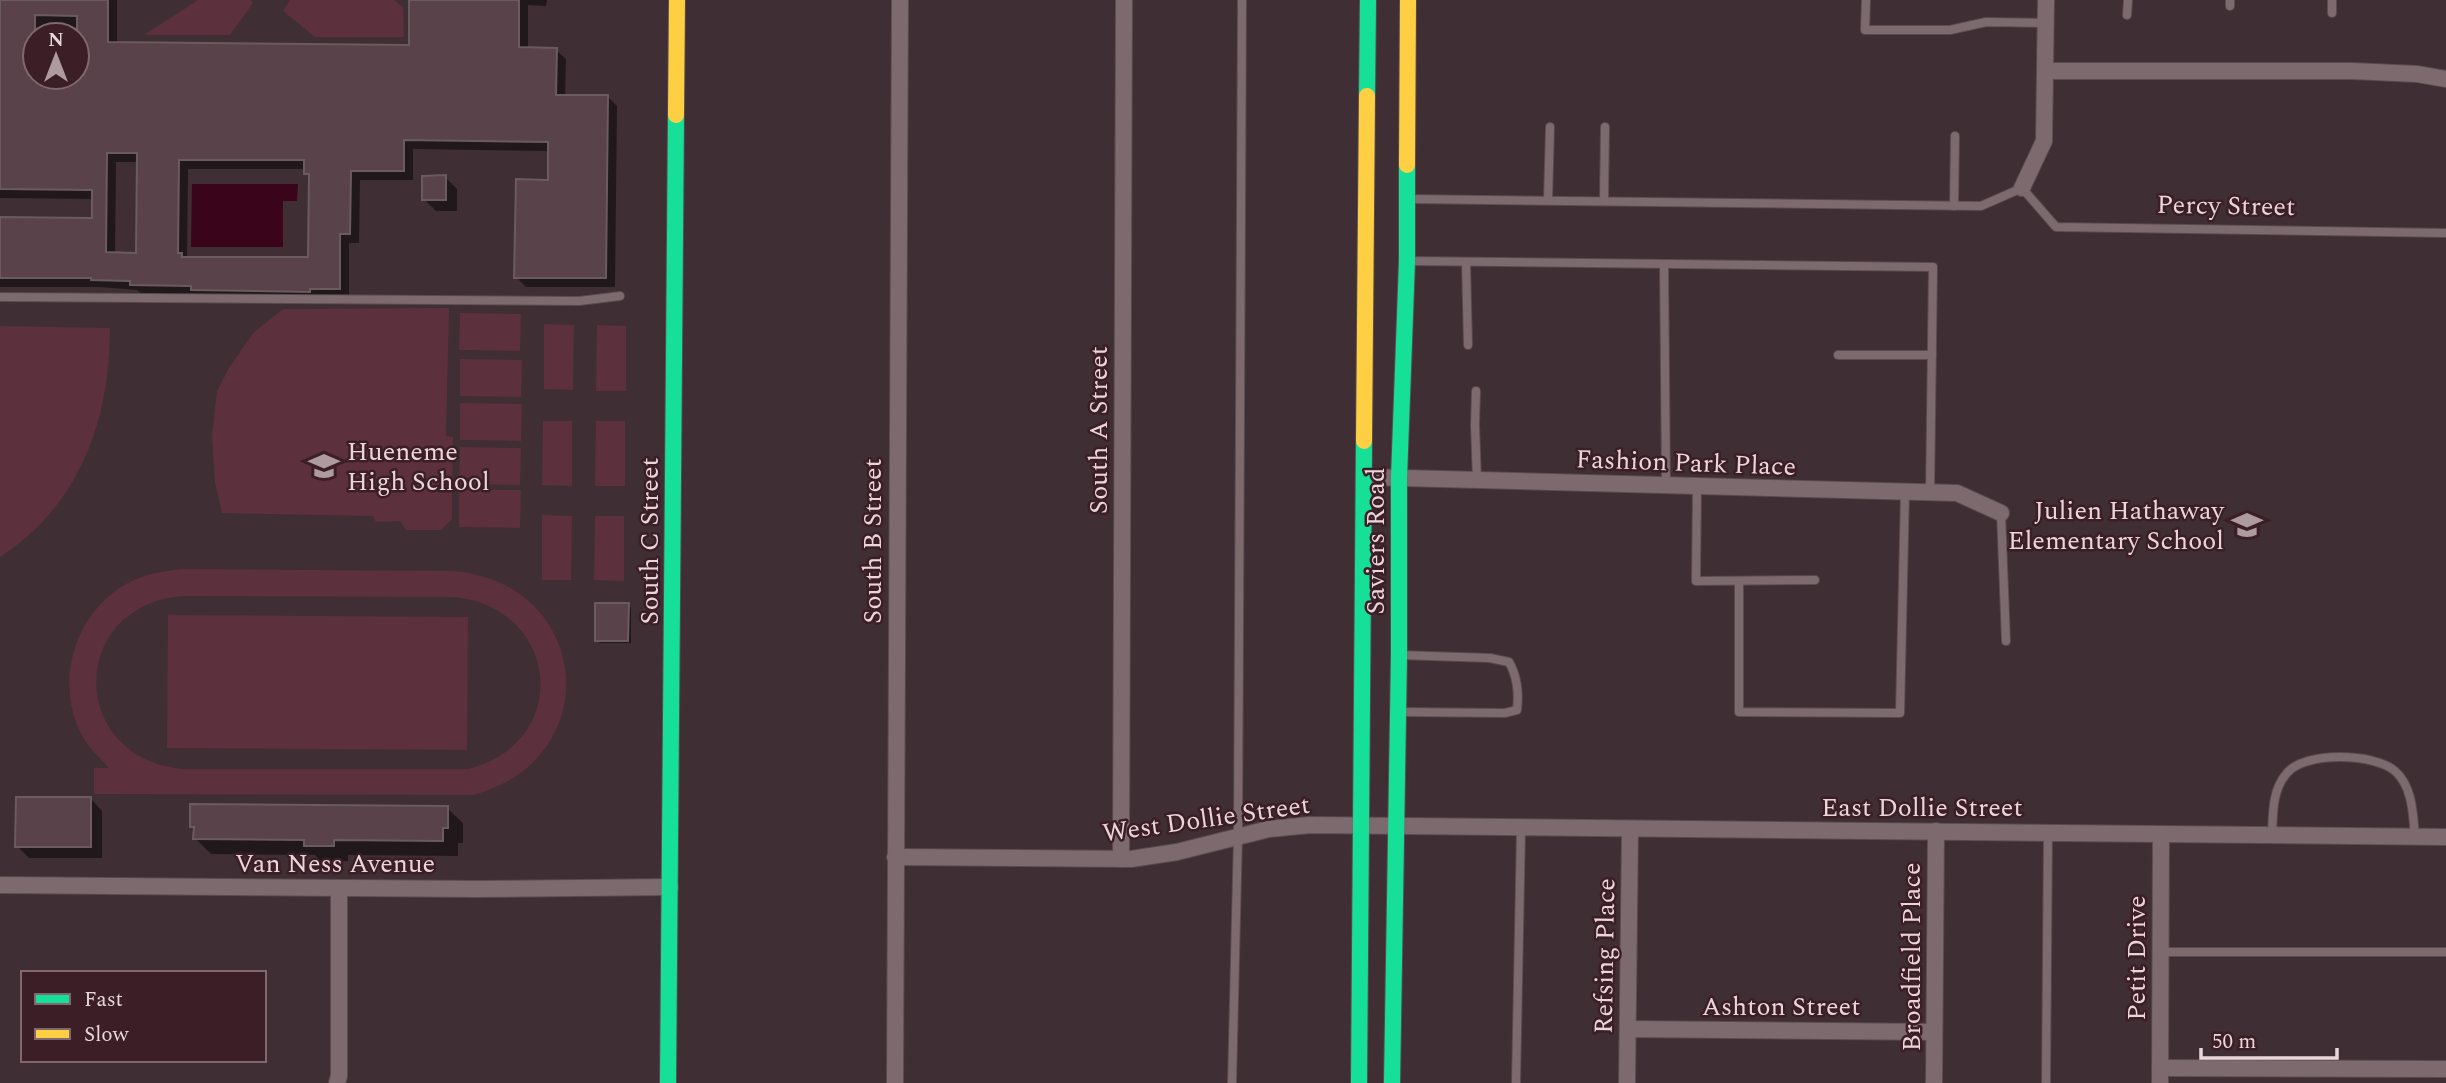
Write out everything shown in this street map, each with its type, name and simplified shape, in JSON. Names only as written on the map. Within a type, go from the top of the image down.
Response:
[{"type":"main road","name":"South C Street","points":[[668,1083],[677,0]]},
{"type":"main road","name":"Saviers Road","points":[[1359,1083],[1368,0]]},
{"type":"main road","name":"Saviers Road","points":[[1392,1083],[1399,712],[1399,478],[1407,261],[1408,0]]},
{"type":"street","name":"South B Street","points":[[895,1083],[900,0]]},
{"type":"street","name":"South A Street","points":[[1121,859],[1124,0]]},
{"type":"street","points":[[2022,188],[2044,141],[2046,0]]},
{"type":"street","points":[[2046,71],[2351,71],[2417,74],[2446,79]]},
{"type":"street","name":"Fashion Park Place","points":[[1365,477],[1957,493],[2001,513]]},
{"type":"street","name":"West Dollie Street","points":[[895,857],[1121,859],[1177,852],[1269,829],[1310,825],[1397,827]]},
{"type":"street","name":"East Dollie Street","points":[[1397,827],[2446,837]]},
{"type":"street","name":"Refsing Place","points":[[1627,1083],[1630,830]]},
{"type":"street","name":"Broadfield Place","points":[[1934,1083],[1936,831]]},
{"type":"street","name":"Petit Drive","points":[[2160,1076],[2161,834]]},
{"type":"street","name":"Van Ness Avenue","points":[[0,885],[670,887]]},
{"type":"street","points":[[337,1083],[339,888]]},
{"type":"street","name":"Ashton Street","points":[[1628,1029],[1934,1031]]},
{"type":"street","points":[[2160,1076],[2446,1069]]},
{"type":"lane","points":[[1232,1083],[1238,835],[1242,0]]},
{"type":"lane","points":[[1866,0],[1865,30],[1950,30],[1986,22],[2046,23]]},
{"type":"lane","points":[[2127,15],[2128,0]]},
{"type":"lane","points":[[2332,0],[2332,13]]},
{"type":"lane","points":[[1548,200],[1550,127]]},
{"type":"lane","points":[[1604,201],[1605,127]]},
{"type":"lane","points":[[1954,206],[1955,136]]},
{"type":"lane","points":[[1407,199],[1981,206],[2022,188]]},
{"type":"lane","name":"Percy Street","points":[[2022,188],[2056,227],[2446,233]]},
{"type":"lane","points":[[1407,261],[1933,267],[1930,492]]},
{"type":"lane","points":[[1466,262],[1468,345]]},
{"type":"lane","points":[[1664,264],[1666,486]]},
{"type":"lane","points":[[0,297],[579,301],[620,296]]},
{"type":"lane","points":[[1838,355],[1932,355]]},
{"type":"lane","points":[[1476,391],[1477,481]]},
{"type":"lane","points":[[1697,487],[1696,581],[1815,580]]},
{"type":"lane","points":[[1739,581],[1739,712],[1900,713],[1905,492]]},
{"type":"lane","points":[[2001,513],[2006,641]]},
{"type":"lane","points":[[1399,656],[1490,658],[1508,662],[1514,671],[1519,698],[1517,710],[1505,713],[1399,712]]},
{"type":"lane","points":[[2272,835],[2274,798],[2288,771],[2301,763],[2328,758],[2358,758],[2380,762],[2396,771],[2411,798],[2415,837]]},
{"type":"lane","points":[[1516,1083],[1521,829]]},
{"type":"lane","points":[[2046,1083],[2048,833]]},
{"type":"lane","points":[[2161,952],[2446,952]]},
{"type":"shaded area","points":[[198,0],[250,0],[253,3],[230,35],[144,35]]},
{"type":"shaded area","points":[[290,0],[394,0],[403,7],[404,37],[315,37],[283,11]]},
{"type":"shaded area","points":[[192,184],[298,184],[297,201],[283,201],[283,247],[191,247]]},
{"type":"shaded area","points":[[449,308],[446,436],[453,437],[452,519],[441,530],[406,530],[400,521],[376,522],[373,516],[222,513],[215,483],[212,436],[217,391],[230,366],[254,332],[283,309]]},
{"type":"shaded area","points":[[460,313],[521,314],[520,351],[459,350]]},
{"type":"shaded area","points":[[544,324],[574,325],[573,390],[544,389]]},
{"type":"shaded area","points":[[597,325],[626,326],[626,391],[596,391]]},
{"type":"shaded area","points":[[0,326],[110,328],[104,395],[85,458],[70,486],[51,512],[28,536],[0,557]]},
{"type":"shaded area","points":[[460,359],[522,360],[521,397],[460,396]]},
{"type":"shaded area","points":[[460,403],[522,404],[521,441],[460,440]]},
{"type":"shaded area","points":[[543,421],[572,421],[572,486],[542,485]]},
{"type":"shaded area","points":[[596,421],[625,421],[625,486],[595,486]]},
{"type":"shaded area","points":[[460,447],[521,448],[520,485],[459,484]]},
{"type":"shaded area","points":[[459,490],[521,490],[520,528],[459,527]]},
{"type":"shaded area","points":[[542,515],[572,516],[571,580],[542,580]]},
{"type":"shaded area","points":[[595,516],[624,516],[624,581],[594,580]]},
{"type":"shaded area","points":[[183,569],[454,571],[500,583],[534,607],[556,638],[566,675],[563,712],[546,747],[516,776],[473,795],[94,794],[94,768],[109,768],[84,739],[70,697],[70,675],[81,632],[93,613],[108,597],[126,584],[154,574]],"holes":[[[183,596],[454,597],[490,606],[516,625],[533,649],[540,677],[537,706],[525,733],[502,755],[468,769],[182,769],[144,758],[117,738],[101,711],[96,681],[102,652],[118,625],[145,606]]]},
{"type":"shaded area","points":[[168,615],[468,617],[467,750],[167,748]]},
{"type":"building","points":[[0,0],[108,0],[108,42],[409,45],[409,0],[519,0],[519,47],[557,48],[556,95],[608,95],[606,278],[514,278],[516,179],[548,180],[548,142],[404,140],[404,171],[351,171],[350,234],[340,234],[340,289],[310,289],[310,292],[191,290],[191,286],[130,285],[130,281],[91,278],[0,278],[0,217],[92,218],[92,190],[0,189]],"holes":[[[107,153],[137,153],[136,253],[106,252]],[[179,160],[304,160],[304,174],[309,174],[308,257],[182,257],[182,253],[178,253]]]},
{"type":"building","points":[[446,175],[446,200],[422,200],[422,176]]},
{"type":"building","points":[[595,603],[629,603],[628,641],[595,641]]},
{"type":"building","points":[[16,797],[91,797],[91,847],[15,847]]},
{"type":"building","points":[[190,804],[448,806],[448,828],[443,828],[443,841],[334,840],[334,846],[304,846],[304,840],[193,839]]},
{"type":"traffic: fast","points":[[1367,96],[1368,0]]},
{"type":"traffic: fast","points":[[668,1083],[676,115]]},
{"type":"traffic: fast","points":[[1392,1083],[1399,478],[1407,261],[1407,165]]},
{"type":"traffic: fast","points":[[1359,1083],[1364,441]]},
{"type":"traffic: slow","points":[[676,115],[677,0]]},
{"type":"traffic: slow","points":[[1407,165],[1408,0]]},
{"type":"traffic: slow","points":[[1364,441],[1367,96]]},
{"type":"place","name":"Hueneme High School","points":[[324,466]]},
{"type":"place","name":"Julien Hathaway Elementary School","points":[[2247,525]]}]
